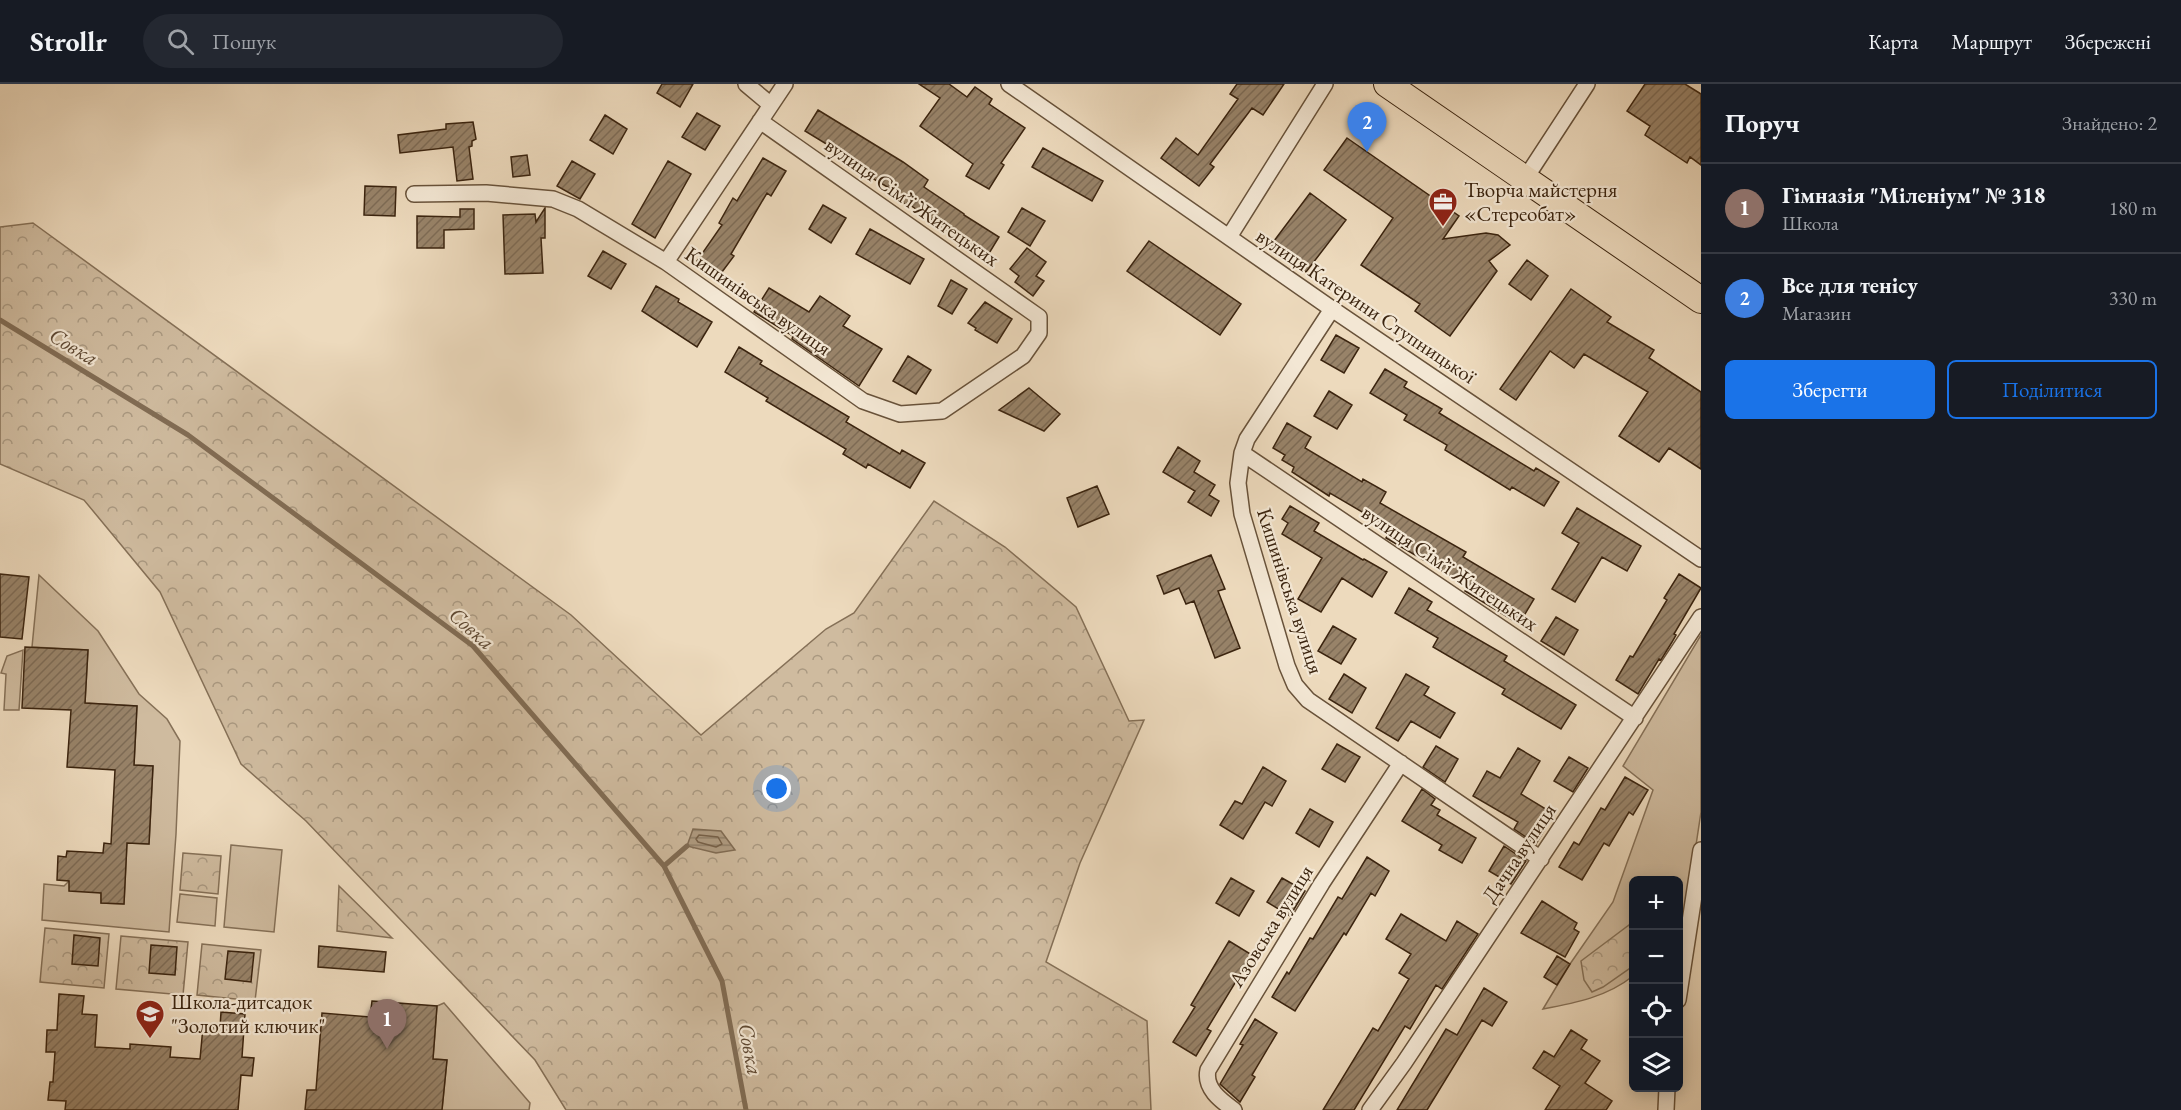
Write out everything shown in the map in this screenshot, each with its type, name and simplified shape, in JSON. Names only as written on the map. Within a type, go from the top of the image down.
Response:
[{"type":"main road","points":[[1387,84],[1701,300]]},
{"type":"street","points":[[746,84],[771,105]]},
{"type":"street","points":[[666,262],[785,84]]},
{"type":"street","name":"вулиця Катерини Ступницької","points":[[1009,84],[1332,309],[1701,559]]},
{"type":"street","points":[[1228,237],[1325,84]]},
{"type":"street","points":[[1525,179],[1587,84]]},
{"type":"street","name":"вулиця Сімʼї Житецьких","points":[[760,121],[1039,317]]},
{"type":"street","name":"Кишинівська вулиця","points":[[414,194],[486,193],[554,199],[578,209],[666,262],[863,401],[900,414],[942,411],[1023,356],[1039,333],[1039,317]]},
{"type":"street","name":"Кишинівська вулиця","points":[[1332,309],[1247,438],[1242,453],[1238,483],[1242,514],[1287,666],[1295,685],[1308,700],[1541,859]]},
{"type":"street","name":"вулиця Сімʼї Житецьких","points":[[1242,453],[1635,718]]},
{"type":"street","name":"Дачна вулиця","points":[[1370,1110],[1541,859],[1701,617]]},
{"type":"street","name":"Азовська вулиця","points":[[1234,1110],[1207,1083],[1208,1070],[1322,883],[1401,763]]},
{"type":"street","points":[[1680,984],[1701,850]]},
{"type":"street","points":[[1666,1110],[1667,1092]]},
{"type":"green space","points":[[33,223],[571,615],[701,735],[826,629],[854,613],[934,501],[1005,547],[1076,607],[1129,721],[1144,720],[1080,863],[1046,962],[1147,1021],[1151,1110],[566,1110],[535,1060],[306,821],[241,764],[160,592],[84,500],[0,464],[0,227]]},
{"type":"green space","points":[[39,575],[98,631],[139,694],[167,719],[180,741],[169,932],[42,920],[44,884],[64,886],[69,881],[101,893],[101,903],[124,904],[127,843],[149,844],[153,766],[134,765],[137,706],[85,703],[88,650],[32,647]]},
{"type":"green space","points":[[1701,635],[1701,812],[1683,931],[1683,876],[1629,876],[1629,979],[1602,994],[1543,1009],[1570,964],[1613,902],[1653,790],[1623,766]]},
{"type":"green space","points":[[23,650],[19,710],[4,710],[6,674],[1,673],[7,656]]},
{"type":"green space","points":[[231,845],[282,850],[274,932],[224,927]]},
{"type":"green space","points":[[183,853],[221,856],[218,894],[180,890]]},
{"type":"green space","points":[[339,886],[392,938],[337,931]]},
{"type":"green space","points":[[180,894],[217,898],[215,926],[177,922]]},
{"type":"green space","points":[[1629,925],[1629,969],[1592,992],[1584,980],[1581,961]]},
{"type":"green space","points":[[45,928],[109,934],[104,988],[40,982]]},
{"type":"green space","points":[[121,936],[188,942],[183,995],[116,989]]},
{"type":"green space","points":[[202,944],[261,950],[255,1001],[197,995]]},
{"type":"green space","points":[[444,1003],[530,1103],[529,1110],[442,1110],[447,1060],[433,1059],[437,1006]]},
{"type":"water","points":[[693,829],[721,831],[735,850],[716,853],[687,846]]},
{"type":"building","points":[[662,84],[693,84],[680,107],[657,93]]},
{"type":"building","points":[[919,84],[949,84],[967,97],[975,87],[992,99],[989,104],[1025,128],[1001,163],[1004,165],[989,189],[966,176],[973,164],[920,126],[940,98]]},
{"type":"building","points":[[1237,84],[1284,84],[1263,115],[1252,108],[1210,164],[1214,167],[1199,186],[1161,158],[1176,138],[1198,155],[1238,99],[1230,94]]},
{"type":"building","points":[[1645,84],[1685,84],[1701,94],[1701,165],[1690,157],[1687,163],[1645,135],[1650,126],[1627,111]]},
{"type":"building","points":[[818,110],[903,162],[928,180],[924,187],[999,237],[988,255],[910,205],[909,207],[889,192],[891,189],[853,167],[856,162],[805,131]]},
{"type":"building","points":[[697,113],[720,126],[705,150],[682,137]]},
{"type":"building","points":[[605,115],[627,129],[613,154],[590,140]]},
{"type":"building","points":[[473,122],[476,139],[469,147],[473,179],[457,181],[453,147],[400,153],[398,135],[446,129],[446,124]]},
{"type":"building","points":[[1347,138],[1459,216],[1443,239],[1486,233],[1498,235],[1510,245],[1489,261],[1497,271],[1450,336],[1415,311],[1420,304],[1361,265],[1393,218],[1324,170]]},
{"type":"building","points":[[1043,148],[1103,181],[1092,201],[1032,167]]},
{"type":"building","points":[[527,155],[530,175],[513,177],[511,157]]},
{"type":"building","points":[[763,158],[786,171],[771,196],[767,193],[731,254],[734,256],[719,276],[697,261],[722,225],[719,223],[733,198],[737,201]]},
{"type":"building","points":[[572,161],[595,174],[580,199],[557,186]]},
{"type":"building","points":[[668,161],[691,174],[655,238],[632,224]]},
{"type":"building","points":[[365,186],[396,187],[395,216],[364,215]]},
{"type":"building","points":[[1310,193],[1346,220],[1306,272],[1271,245]]},
{"type":"building","points":[[823,205],[846,218],[831,243],[809,229]]},
{"type":"building","points":[[545,208],[545,238],[541,238],[543,273],[505,274],[503,215],[535,214],[536,222]]},
{"type":"building","points":[[1022,208],[1045,221],[1030,246],[1008,232]]},
{"type":"building","points":[[460,209],[474,209],[474,229],[444,230],[444,248],[417,248],[417,216],[460,217]]},
{"type":"building","points":[[870,229],[924,259],[910,284],[856,254]]},
{"type":"building","points":[[1149,241],[1241,304],[1220,335],[1127,271]]},
{"type":"building","points":[[1027,248],[1046,262],[1036,276],[1044,281],[1033,296],[1015,282],[1019,276],[1010,269]]},
{"type":"building","points":[[603,251],[626,264],[611,289],[588,276]]},
{"type":"building","points":[[1527,260],[1548,276],[1531,300],[1509,284]]},
{"type":"building","points":[[951,280],[967,289],[952,314],[938,306]]},
{"type":"building","points":[[656,286],[712,322],[697,347],[642,311]]},
{"type":"building","points":[[769,288],[809,312],[820,296],[850,316],[843,326],[882,349],[859,386],[792,339],[793,336],[754,312]]},
{"type":"building","points":[[1571,289],[1611,317],[1607,322],[1654,350],[1649,358],[1701,392],[1701,469],[1669,448],[1659,462],[1619,436],[1648,392],[1584,354],[1574,368],[1550,351],[1516,400],[1500,389]]},
{"type":"building","points":[[985,302],[1012,319],[997,343],[968,323]]},
{"type":"building","points":[[1336,335],[1359,348],[1344,373],[1321,360]]},
{"type":"building","points":[[739,347],[762,361],[760,364],[849,417],[846,422],[900,454],[902,450],[925,463],[910,488],[868,464],[866,468],[843,454],[846,449],[766,401],[768,398],[725,372]]},
{"type":"building","points":[[908,356],[931,370],[916,394],[893,381]]},
{"type":"building","points":[[1385,369],[1407,382],[1404,387],[1442,409],[1439,413],[1534,471],[1536,468],[1559,482],[1544,506],[1512,487],[1510,490],[1445,450],[1447,445],[1404,420],[1407,415],[1370,393]]},
{"type":"building","points":[[1029,388],[1060,414],[1044,431],[999,410]]},
{"type":"building","points":[[1329,391],[1352,405],[1337,429],[1314,416]]},
{"type":"building","points":[[1287,423],[1311,437],[1305,448],[1362,482],[1363,479],[1386,492],[1380,503],[1466,552],[1463,557],[1534,599],[1519,624],[1465,591],[1468,586],[1386,538],[1391,529],[1330,493],[1329,496],[1292,472],[1294,467],[1282,460],[1285,455],[1273,448]]},
{"type":"building","points":[[1178,447],[1200,461],[1194,472],[1215,485],[1209,495],[1219,501],[1211,516],[1188,502],[1195,491],[1163,472]]},
{"type":"building","points":[[1097,486],[1109,514],[1078,527],[1067,498]]},
{"type":"building","points":[[1290,506],[1319,523],[1314,531],[1387,572],[1372,597],[1342,578],[1321,612],[1298,599],[1322,558],[1282,534],[1288,523],[1282,519]]},
{"type":"building","points":[[1577,508],[1641,546],[1627,571],[1602,557],[1575,602],[1552,589],[1579,543],[1562,533]]},
{"type":"building","points":[[1211,555],[1225,589],[1218,591],[1240,648],[1215,658],[1194,601],[1186,604],[1179,588],[1164,594],[1157,576]]},
{"type":"building","points":[[0,574],[29,577],[22,639],[0,637]]},
{"type":"building","points":[[1679,574],[1701,588],[1674,634],[1676,635],[1672,642],[1638,694],[1616,680],[1630,656],[1633,657],[1667,600],[1664,598]]},
{"type":"building","points":[[1409,588],[1432,602],[1427,610],[1507,656],[1504,661],[1576,705],[1561,729],[1502,694],[1505,689],[1433,647],[1438,638],[1395,613]]},
{"type":"building","points":[[1556,617],[1578,630],[1564,655],[1541,641]]},
{"type":"building","points":[[1333,626],[1356,639],[1341,664],[1318,651]]},
{"type":"building","points":[[25,647],[88,650],[85,703],[137,706],[134,765],[153,766],[149,844],[127,843],[124,904],[101,903],[101,893],[69,891],[69,881],[57,880],[58,856],[66,857],[67,851],[103,853],[104,843],[111,844],[115,770],[67,767],[71,710],[22,708]]},
{"type":"building","points":[[1344,674],[1366,688],[1352,713],[1329,699]]},
{"type":"building","points":[[1406,674],[1429,687],[1424,695],[1455,713],[1440,738],[1411,721],[1398,741],[1376,728]]},
{"type":"building","points":[[1337,744],[1360,757],[1345,782],[1322,769]]},
{"type":"building","points":[[1436,746],[1458,759],[1445,782],[1423,767]]},
{"type":"building","points":[[1518,748],[1540,761],[1521,794],[1554,814],[1536,844],[1514,829],[1518,822],[1473,796],[1487,771],[1500,778]]},
{"type":"building","points":[[1569,757],[1588,768],[1573,792],[1554,781]]},
{"type":"building","points":[[1263,767],[1286,781],[1272,806],[1265,802],[1243,839],[1220,825],[1235,801],[1242,804]]},
{"type":"building","points":[[1625,777],[1648,790],[1633,815],[1629,812],[1609,846],[1604,843],[1582,880],[1559,867],[1574,842],[1579,845],[1601,808],[1605,810]]},
{"type":"building","points":[[1422,789],[1435,799],[1431,805],[1440,810],[1437,815],[1476,838],[1462,863],[1439,850],[1442,845],[1402,821]]},
{"type":"building","points":[[1310,809],[1333,822],[1319,847],[1296,833]]},
{"type":"building","points":[[1504,846],[1526,861],[1511,884],[1489,871]]},
{"type":"building","points":[[1367,857],[1389,871],[1375,896],[1371,893],[1346,935],[1344,933],[1295,1011],[1272,997],[1287,972],[1289,974],[1310,938],[1313,939],[1338,897],[1342,899]]},
{"type":"building","points":[[1231,878],[1254,891],[1239,916],[1216,903]]},
{"type":"building","points":[[1282,878],[1305,891],[1290,916],[1267,902]]},
{"type":"building","points":[[1542,901],[1577,923],[1574,929],[1579,932],[1565,957],[1521,933]]},
{"type":"building","points":[[1401,914],[1446,941],[1457,921],[1478,934],[1442,989],[1436,985],[1410,1029],[1405,1026],[1354,1110],[1323,1110],[1373,1028],[1378,1031],[1409,979],[1399,973],[1411,954],[1386,939]]},
{"type":"building","points":[[74,935],[100,938],[98,966],[72,964]]},
{"type":"building","points":[[1229,941],[1252,955],[1207,1029],[1211,1031],[1196,1056],[1173,1042],[1195,1007],[1191,1005]]},
{"type":"building","points":[[151,945],[177,947],[175,975],[149,973]]},
{"type":"building","points":[[319,946],[386,952],[384,972],[318,967]]},
{"type":"building","points":[[228,951],[254,953],[251,982],[225,979]]},
{"type":"building","points":[[1557,956],[1570,964],[1557,985],[1544,977]]},
{"type":"building","points":[[1484,988],[1507,1002],[1492,1026],[1482,1020],[1427,1110],[1397,1110],[1446,1029],[1457,1035]]},
{"type":"building","points":[[59,994],[84,996],[82,1014],[97,1015],[95,1047],[130,1049],[130,1044],[171,1047],[170,1057],[200,1059],[203,1027],[220,1028],[221,1012],[245,1014],[242,1057],[254,1058],[252,1076],[241,1075],[238,1110],[65,1110],[66,1101],[48,1100],[50,1082],[53,1082],[55,1052],[46,1052],[47,1030],[57,1030]]},
{"type":"building","points":[[372,1001],[437,1006],[433,1059],[447,1060],[442,1110],[305,1110],[307,1090],[316,1090],[322,1013],[370,1017]]},
{"type":"building","points":[[1255,1019],[1277,1033],[1252,1075],[1255,1077],[1240,1102],[1220,1084]]},
{"type":"building","points":[[1571,1030],[1587,1040],[1581,1049],[1600,1061],[1585,1083],[1612,1101],[1606,1110],[1545,1110],[1560,1086],[1533,1068],[1544,1051],[1554,1057]]},
{"type":"waterway","name":"Совка","points":[[0,320],[188,435],[473,646],[664,866],[722,981],[746,1110]]},
{"type":"waterway","points":[[664,866],[687,846]]},
{"type":"place","name":"Все для тенісу","points":[[1367,152]]},
{"type":"place","name":"Творча майстерня «Стереобат»","points":[[1443,228]]},
{"type":"place","name":"Школа-дитсадок \"Золотий ключик\"","points":[[150,1040]]},
{"type":"place","name":"Гімназія \"Міленіум\" № 318","points":[[387,1049]]}]
